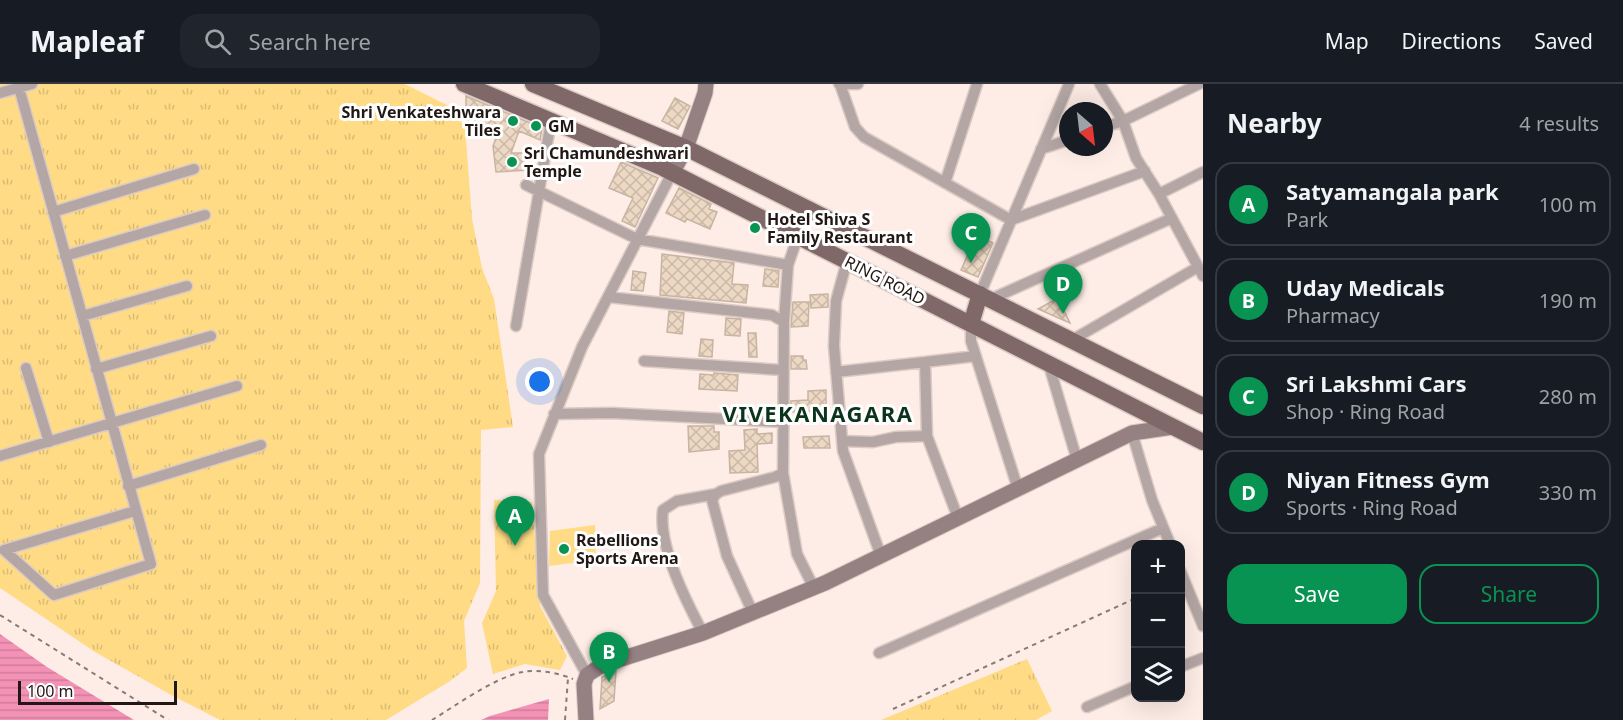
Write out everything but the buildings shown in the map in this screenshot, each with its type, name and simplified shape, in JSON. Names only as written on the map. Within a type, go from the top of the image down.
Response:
[{"type":"main road","name":"RING ROAD","points":[[464,84],[672,173],[1203,442]]},
{"type":"main road","name":"RING ROAD","points":[[533,84],[686,148],[1203,406]]},
{"type":"main road","points":[[971,324],[986,296]]},
{"type":"street","points":[[0,93],[18,86],[32,84]]},
{"type":"street","points":[[586,720],[586,680],[543,595],[539,454],[582,347],[686,148],[706,84]]},
{"type":"street","points":[[858,84],[840,84],[855,127],[864,137],[1011,220],[1144,171]]},
{"type":"street","points":[[945,183],[977,84]]},
{"type":"street","points":[[986,296],[1011,220],[1069,84]]},
{"type":"street","points":[[1072,340],[1201,271],[1159,194],[1136,158],[1123,121],[1100,84]]},
{"type":"street","points":[[1113,124],[1199,84]]},
{"type":"street","points":[[18,86],[151,564],[54,595],[4,550],[135,511]]},
{"type":"street","points":[[516,326],[551,121]]},
{"type":"street","points":[[1041,149],[1059,143]]},
{"type":"street","points":[[53,212],[194,169]]},
{"type":"street","points":[[1159,194],[1203,172]]},
{"type":"street","points":[[526,185],[637,239],[788,265]]},
{"type":"street","points":[[65,256],[205,215]]},
{"type":"street","points":[[986,296],[1172,218]]},
{"type":"street","points":[[798,236],[788,265],[784,322],[783,473],[797,554],[814,588]]},
{"type":"street","points":[[847,261],[836,301],[834,346],[843,451],[881,556]]},
{"type":"street","points":[[82,316],[187,286]]},
{"type":"street","points":[[608,297],[772,315],[784,322]]},
{"type":"street","points":[[971,324],[971,341],[1018,489]]},
{"type":"street","points":[[96,369],[211,336]]},
{"type":"street","points":[[836,372],[976,356]]},
{"type":"street","points":[[644,361],[783,370]]},
{"type":"street","points":[[925,362],[927,436],[958,518]]},
{"type":"street","points":[[1047,362],[1077,460]]},
{"type":"street","points":[[27,368],[49,442]]},
{"type":"street","points":[[0,456],[237,386]]},
{"type":"street","points":[[554,414],[612,413],[783,423]]},
{"type":"street","points":[[586,680],[602,665],[703,633],[814,588],[1132,434],[1173,427]]},
{"type":"street","points":[[1132,434],[1152,500],[1168,540]]},
{"type":"street","points":[[842,441],[873,442],[896,437],[927,436]]},
{"type":"street","points":[[128,486],[261,445]]},
{"type":"street","points":[[703,633],[667,555],[663,510],[677,501],[716,494],[783,473]]},
{"type":"street","points":[[716,494],[712,500],[727,556],[753,613]]},
{"type":"street","points":[[879,653],[1163,528]]},
{"type":"street","points":[[1185,582],[1203,627]]},
{"type":"street","points":[[1185,665],[1203,658]]},
{"type":"street","points":[[1087,707],[1131,688]]},
{"type":"path","points":[[893,709],[1131,600]]},
{"type":"path","points":[[0,615],[168,720]]},
{"type":"path","points":[[432,720],[498,681],[522,672],[551,673],[586,680]]},
{"type":"path","points":[[565,720],[568,677]]},
{"type":"green space","points":[[0,84],[405,84],[447,105],[465,127],[472,219],[482,268],[494,299],[513,427],[481,430],[480,583],[464,621],[467,668],[386,720],[220,720],[95,652],[0,588]]},
{"type":"green space","points":[[494,500],[532,502],[540,606],[567,656],[560,670],[525,664],[493,674],[482,623],[496,591]]},
{"type":"green space","points":[[595,525],[596,560],[549,566],[550,531]]},
{"type":"green space","points":[[1027,659],[1052,711],[1036,720],[881,720]]},
{"type":"shaded area","points":[[0,634],[47,667],[134,720],[0,720]]},
{"type":"shaded area","points":[[549,699],[548,720],[481,720],[490,716]]},
{"type":"place","name":"Shri Venkateshwara Tiles","points":[[513,121]]},
{"type":"place","name":"GM","points":[[536,126]]},
{"type":"place","name":"Sri Chamundeshwari Temple","points":[[512,162]]},
{"type":"place","name":"Hotel Shiva S Family Restaurant","points":[[755,228]]},
{"type":"place","name":"Sri Lakshmi Cars","points":[[971,263]]},
{"type":"place","name":"Niyan Fitness Gym","points":[[1063,314]]},
{"type":"place","name":"Satyamangala park","points":[[515,546]]},
{"type":"place","name":"Rebellions Sports Arena","points":[[564,549]]},
{"type":"place","name":"Uday Medicals","points":[[609,682]]},
{"type":"district","name":"VIVEKANAGARA","points":[[818,413]]}]
